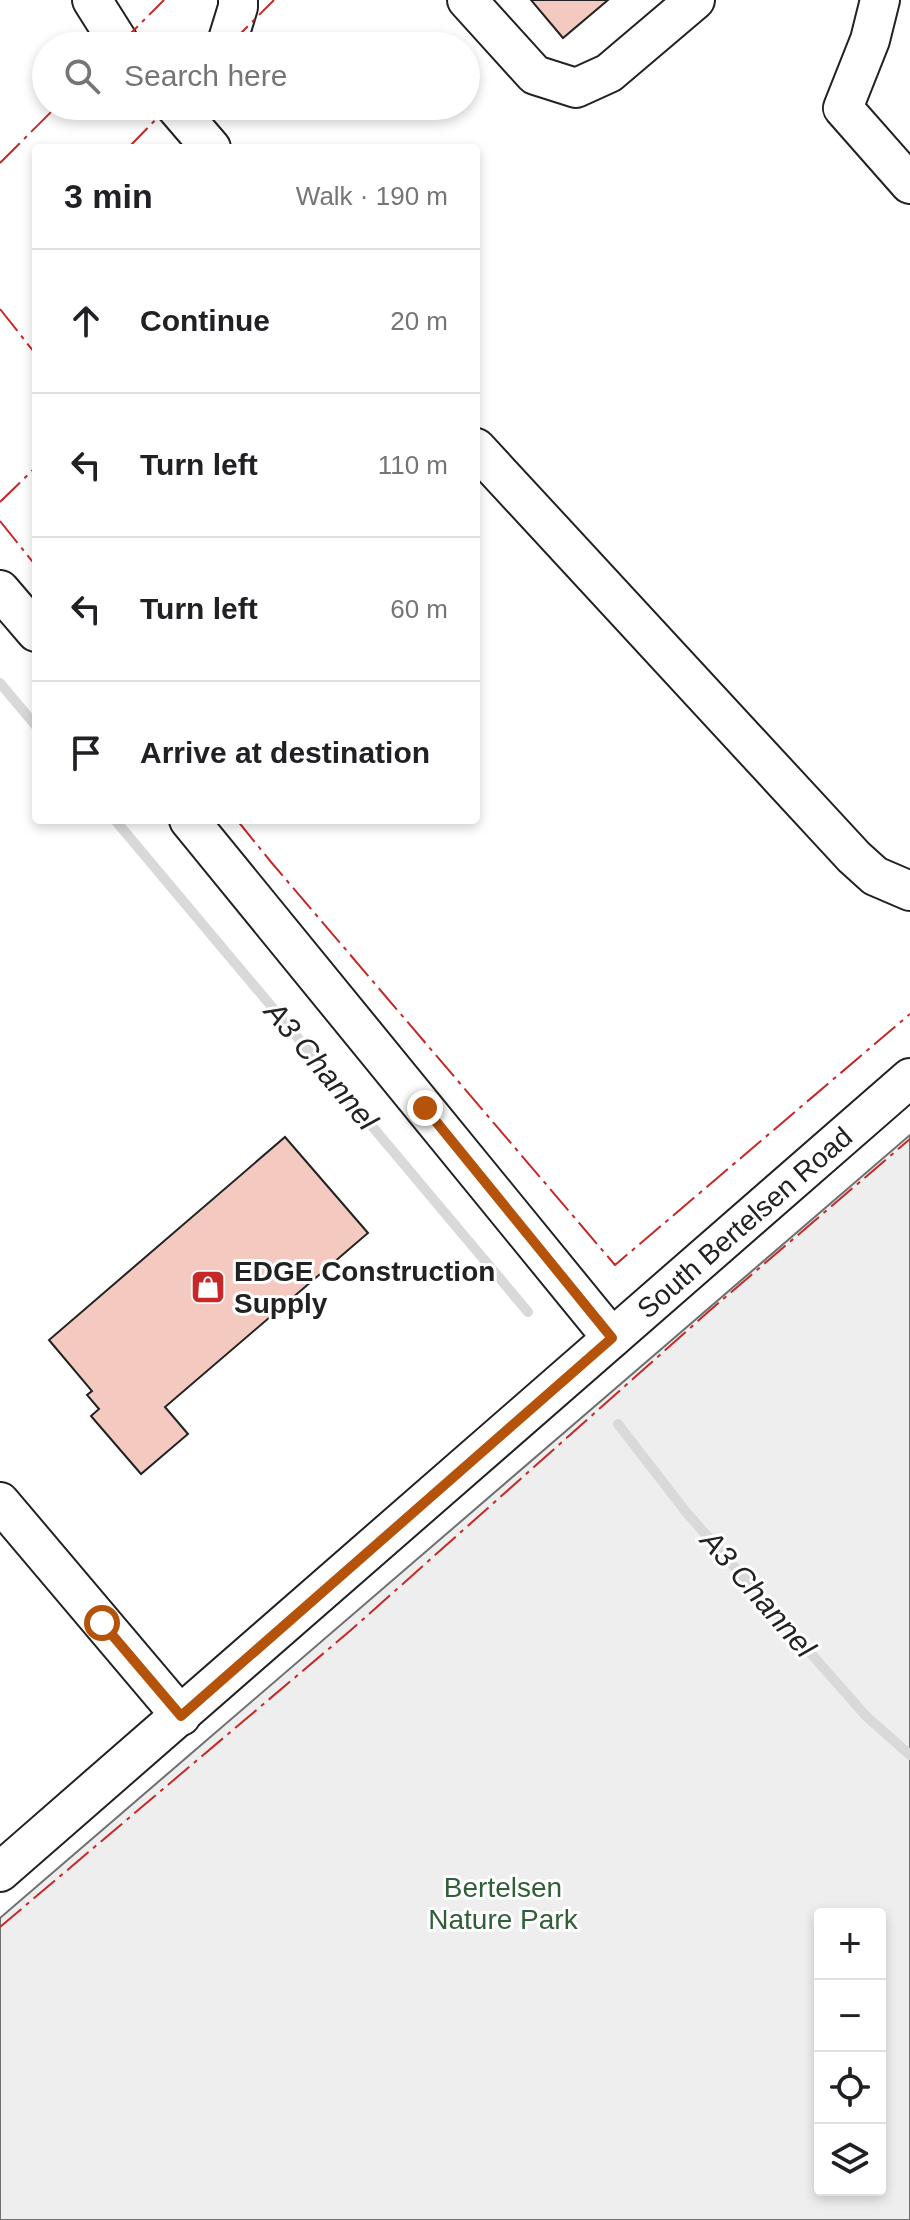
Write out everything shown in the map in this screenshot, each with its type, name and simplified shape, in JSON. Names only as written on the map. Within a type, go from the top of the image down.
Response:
[{"type":"street","points":[[92,0],[112,32]]},
{"type":"street","points":[[230,32],[238,0]]},
{"type":"street","points":[[467,0],[535,75],[576,88],[609,73],[695,0]]},
{"type":"street","points":[[880,0],[870,40],[843,108],[910,184]]},
{"type":"street","points":[[187,120],[207,144]]},
{"type":"street","points":[[209,144],[212,120]]},
{"type":"street","points":[[480,452],[854,857],[875,876],[910,891]]},
{"type":"street","points":[[0,590],[32,627]]},
{"type":"street","points":[[192,824],[612,1338]]},
{"type":"street","name":"South Bertelsen Road","points":[[0,1872],[910,1078]]},
{"type":"street","points":[[0,1502],[181,1716]]},
{"type":"green space","name":"Bertelsen Nature Park","points":[[910,1135],[910,2220],[0,2220],[0,1918]]},
{"type":"building","points":[[531,0],[608,0],[563,38]]},
{"type":"building","name":"EDGE Construction Supply","points":[[285,1137],[368,1233],[165,1407],[188,1434],[141,1474],[91,1416],[99,1409],[87,1395],[92,1391],[49,1340]]},
{"type":"waterway","name":"A3 Channel","points":[[0,683],[32,721]]},
{"type":"waterway","name":"A3 Channel","points":[[118,824],[528,1312]]},
{"type":"waterway","name":"A3 Channel","points":[[618,1424],[686,1512],[866,1716],[910,1755]]},
{"type":"power","points":[[132,32],[164,0]]},
{"type":"power","points":[[242,32],[274,0]]},
{"type":"power","points":[[0,163],[43,120]]},
{"type":"power","points":[[132,144],[155,120]]},
{"type":"power","points":[[0,309],[32,349]]},
{"type":"power","points":[[0,502],[32,471]]},
{"type":"power","points":[[0,521],[32,561]]},
{"type":"power","points":[[240,824],[615,1265],[910,1014]]},
{"type":"power","points":[[0,1927],[351,1630],[708,1312],[910,1139]]},
{"type":"place","name":"EDGE Construction Supply","points":[[208,1287]]},
{"type":"route","points":[[102,1623],[181,1716],[612,1338],[425,1108]]}]
